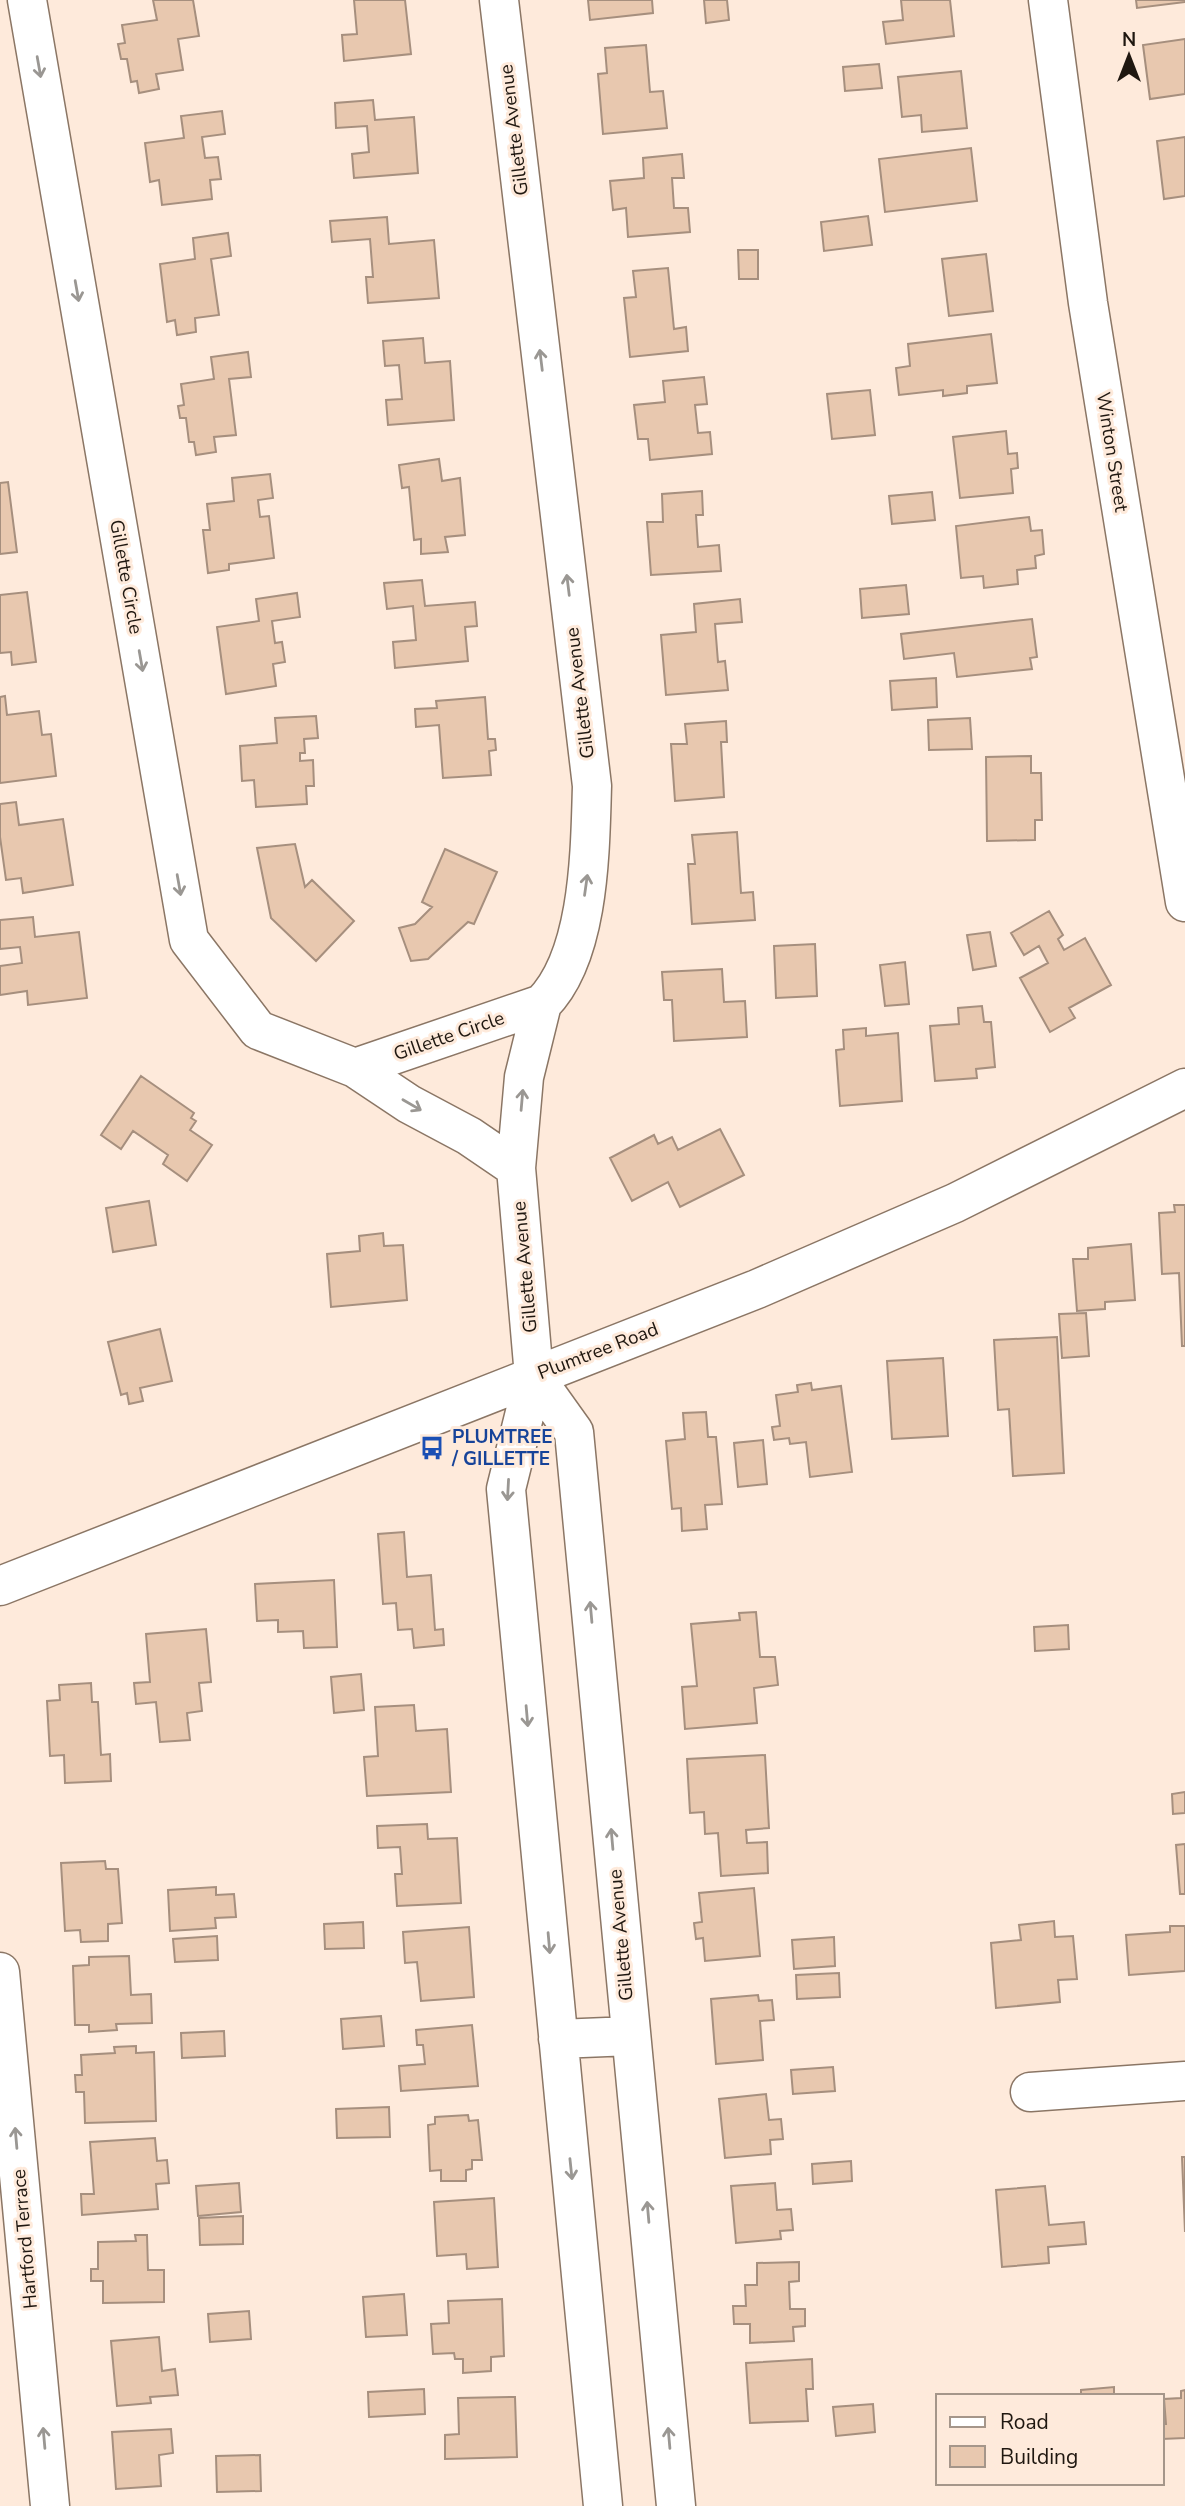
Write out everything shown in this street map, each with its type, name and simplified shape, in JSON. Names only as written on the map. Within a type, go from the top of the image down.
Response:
[{"type":"street","name":"Gillette Circle","points":[[27,0],[189,940],[258,1030],[355,1068],[409,1104],[469,1136],[516,1168]]},
{"type":"street","name":"Gillette Avenue","points":[[499,0],[592,786],[589,863],[576,935],[566,967],[550,996],[542,1004],[524,1077],[516,1168],[534,1376],[506,1489],[603,2506]]},
{"type":"street","name":"Winton Street","points":[[1048,0],[1088,303],[1185,902]]},
{"type":"street","name":"Gillette Circle","points":[[355,1068],[542,1004]]},
{"type":"street","name":"Plumtree Road","points":[[0,1586],[757,1289],[955,1203],[1185,1088]]},
{"type":"street","name":"Gillette Avenue","points":[[534,1376],[574,1432],[676,2506]]},
{"type":"street","name":"Hartford Terrace","points":[[0,1972],[50,2506]]},
{"type":"street","points":[[558,2039],[631,2036]]},
{"type":"street","points":[[1030,2092],[1185,2081]]},
{"type":"building","points":[[153,0],[193,0],[199,36],[178,39],[183,70],[156,74],[159,89],[139,93],[137,81],[131,82],[127,59],[121,59],[118,44],[125,43],[122,25],[157,20]]},
{"type":"building","points":[[354,0],[405,0],[411,54],[344,61],[342,35],[357,34]]},
{"type":"building","points":[[588,0],[652,0],[653,13],[590,20]]},
{"type":"building","points":[[704,0],[727,0],[729,20],[706,23]]},
{"type":"building","points":[[901,0],[950,0],[954,36],[886,44],[883,22],[903,20]]},
{"type":"building","points":[[1136,0],[1185,0],[1185,2],[1137,8]]},
{"type":"building","points":[[1185,39],[1185,94],[1150,99],[1143,45]]},
{"type":"building","points":[[646,45],[650,92],[663,91],[667,128],[603,134],[598,74],[607,73],[605,48]]},
{"type":"building","points":[[879,64],[882,88],[845,91],[843,67]]},
{"type":"building","points":[[961,71],[967,128],[922,132],[921,115],[902,117],[898,77]]},
{"type":"building","points":[[373,100],[375,120],[414,117],[418,173],[354,178],[352,154],[369,152],[367,126],[336,128],[335,103]]},
{"type":"building","points":[[222,111],[225,134],[202,137],[205,158],[218,157],[221,179],[210,180],[212,199],[162,205],[159,180],[150,182],[145,143],[184,138],[181,116]]},
{"type":"building","points":[[1185,137],[1185,196],[1164,199],[1157,141]]},
{"type":"building","points":[[971,148],[977,201],[885,212],[879,159]]},
{"type":"building","points":[[682,154],[684,178],[672,178],[674,208],[688,208],[690,232],[628,237],[626,208],[613,210],[610,181],[644,178],[643,158]]},
{"type":"building","points":[[868,216],[872,245],[824,251],[821,222]]},
{"type":"building","points":[[387,217],[389,244],[434,240],[439,298],[368,303],[366,277],[373,277],[370,239],[332,242],[330,221]]},
{"type":"building","points":[[228,233],[231,256],[211,259],[219,315],[195,318],[196,332],[177,335],[175,320],[167,322],[160,264],[195,259],[193,238]]},
{"type":"building","points":[[738,250],[758,250],[758,279],[739,279]]},
{"type":"building","points":[[986,254],[993,311],[949,316],[942,259]]},
{"type":"building","points":[[668,268],[674,329],[686,327],[688,351],[630,357],[624,298],[636,297],[633,271]]},
{"type":"building","points":[[991,334],[997,383],[967,386],[967,393],[943,396],[943,390],[899,395],[896,368],[910,366],[908,344]]},
{"type":"building","points":[[423,338],[425,363],[450,361],[454,420],[388,425],[386,400],[402,399],[399,365],[385,366],[383,341]]},
{"type":"building","points":[[248,352],[251,377],[229,379],[236,435],[214,437],[216,452],[196,455],[194,442],[189,442],[186,418],[180,418],[178,406],[184,405],[181,384],[214,379],[211,357]]},
{"type":"building","points":[[704,377],[707,404],[695,405],[698,433],[710,432],[712,454],[650,460],[648,439],[638,439],[634,405],[665,402],[663,381]]},
{"type":"building","points":[[870,390],[875,435],[832,439],[827,394]]},
{"type":"building","points":[[1006,431],[1008,454],[1017,453],[1018,468],[1011,469],[1013,493],[960,498],[953,437]]},
{"type":"building","points":[[439,459],[442,481],[460,478],[465,535],[445,537],[448,552],[421,554],[421,539],[414,540],[409,487],[402,488],[399,465]]},
{"type":"building","points":[[270,474],[273,498],[258,500],[260,517],[269,516],[274,558],[229,564],[229,570],[208,573],[203,530],[210,530],[207,504],[234,501],[232,478]]},
{"type":"building","points":[[8,482],[17,552],[0,554],[0,483]]},
{"type":"building","points":[[702,491],[703,515],[696,515],[698,547],[719,545],[721,571],[651,575],[647,522],[663,522],[662,494]]},
{"type":"building","points":[[932,492],[935,520],[892,524],[889,496]]},
{"type":"building","points":[[1029,517],[1031,531],[1042,530],[1044,554],[1035,556],[1036,568],[1017,570],[1018,584],[984,588],[983,576],[961,578],[956,526]]},
{"type":"building","points":[[422,580],[425,606],[475,602],[477,626],[465,627],[468,661],[395,668],[393,642],[416,640],[413,606],[387,609],[384,583]]},
{"type":"building","points":[[906,585],[909,614],[862,618],[860,589]]},
{"type":"building","points":[[27,592],[36,662],[12,665],[11,652],[0,653],[0,595]]},
{"type":"building","points":[[297,593],[300,617],[272,621],[275,643],[282,642],[285,662],[273,664],[276,686],[226,694],[217,627],[259,621],[256,599]]},
{"type":"building","points":[[740,599],[742,622],[715,624],[718,662],[725,661],[728,690],[666,695],[661,635],[696,632],[694,604]]},
{"type":"building","points":[[1032,619],[1037,657],[1030,658],[1032,669],[957,677],[954,653],[904,659],[901,634]]},
{"type":"building","points":[[936,678],[937,707],[892,710],[890,681]]},
{"type":"building","points":[[5,696],[7,715],[39,711],[42,735],[51,734],[56,776],[0,783],[0,697]]},
{"type":"building","points":[[485,697],[488,739],[495,739],[496,750],[489,751],[491,775],[443,778],[439,725],[416,727],[415,709],[437,708],[436,701]]},
{"type":"building","points":[[316,716],[318,738],[304,739],[305,753],[300,753],[300,761],[313,760],[314,786],[306,786],[307,804],[256,807],[254,780],[242,781],[240,746],[277,743],[275,718]]},
{"type":"building","points":[[970,718],[972,749],[929,750],[928,720]]},
{"type":"building","points":[[726,721],[727,742],[721,742],[724,797],[675,801],[671,744],[687,744],[685,724]]},
{"type":"building","points":[[1031,756],[1031,773],[1041,773],[1042,820],[1035,820],[1035,840],[987,841],[986,757]]},
{"type":"building","points":[[16,802],[19,825],[63,819],[73,885],[23,893],[21,878],[6,880],[0,837],[0,804]]},
{"type":"building","points":[[737,832],[741,893],[753,892],[755,920],[692,924],[688,864],[695,864],[692,835]]},
{"type":"building","points":[[295,844],[305,887],[312,880],[354,921],[316,961],[271,918],[257,848]]},
{"type":"building","points":[[445,849],[497,872],[474,924],[468,922],[428,959],[411,961],[399,928],[415,924],[432,907],[422,902]]},
{"type":"building","points":[[1049,911],[1063,935],[1058,939],[1064,950],[1085,938],[1111,985],[1069,1008],[1075,1018],[1050,1032],[1020,978],[1048,963],[1039,946],[1024,955],[1011,933]]},
{"type":"building","points":[[33,917],[35,937],[79,932],[87,998],[28,1005],[27,991],[0,995],[0,966],[22,963],[20,947],[0,949],[0,920]]},
{"type":"building","points":[[990,932],[996,966],[973,970],[967,935]]},
{"type":"building","points":[[815,944],[817,996],[776,998],[774,946]]},
{"type":"building","points":[[905,962],[909,1004],[885,1006],[880,965]]},
{"type":"building","points":[[722,969],[724,1002],[745,1001],[747,1037],[674,1041],[672,1000],[664,1000],[662,972]]},
{"type":"building","points":[[982,1006],[984,1022],[991,1022],[995,1067],[976,1069],[977,1078],[935,1081],[930,1026],[959,1024],[958,1008]]},
{"type":"building","points":[[866,1028],[866,1036],[898,1033],[902,1101],[840,1106],[836,1050],[844,1049],[843,1030]]},
{"type":"building","points":[[141,1076],[194,1113],[191,1118],[196,1121],[190,1130],[212,1145],[187,1181],[163,1164],[168,1155],[133,1131],[121,1149],[101,1135]]},
{"type":"building","points":[[720,1129],[744,1175],[680,1207],[668,1182],[632,1201],[610,1158],[654,1135],[658,1144],[672,1137],[678,1150]]},
{"type":"building","points":[[149,1201],[156,1245],[113,1252],[106,1208]]},
{"type":"building","points":[[1174,1205],[1185,1205],[1185,1346],[1182,1346],[1179,1273],[1162,1274],[1159,1213],[1175,1212]]},
{"type":"building","points":[[383,1233],[384,1246],[403,1245],[407,1300],[331,1307],[327,1254],[360,1251],[359,1236]]},
{"type":"building","points":[[1131,1244],[1135,1300],[1105,1302],[1105,1309],[1077,1311],[1073,1259],[1088,1259],[1088,1248]]},
{"type":"building","points":[[1086,1313],[1089,1356],[1062,1358],[1059,1314]]},
{"type":"building","points":[[160,1329],[172,1381],[140,1388],[143,1401],[129,1404],[127,1393],[121,1395],[108,1342]]},
{"type":"building","points":[[1057,1337],[1064,1473],[1013,1476],[1009,1409],[998,1410],[994,1340]]},
{"type":"building","points":[[943,1358],[948,1436],[892,1439],[887,1361]]},
{"type":"building","points":[[811,1383],[812,1390],[841,1386],[852,1472],[810,1477],[806,1442],[790,1444],[789,1438],[774,1440],[772,1427],[780,1426],[776,1395],[798,1392],[797,1385]]},
{"type":"building","points":[[706,1412],[708,1437],[716,1437],[722,1504],[705,1505],[707,1529],[682,1531],[681,1508],[672,1509],[666,1441],[685,1439],[683,1413]]},
{"type":"building","points":[[763,1440],[767,1484],[738,1487],[734,1443]]},
{"type":"building","points":[[404,1532],[407,1577],[431,1575],[435,1630],[443,1629],[444,1645],[414,1648],[412,1629],[398,1630],[396,1603],[383,1604],[378,1534]]},
{"type":"building","points":[[334,1580],[337,1647],[304,1648],[303,1631],[278,1632],[278,1620],[257,1621],[255,1584]]},
{"type":"building","points":[[756,1612],[760,1657],[775,1657],[778,1685],[754,1688],[757,1723],[685,1729],[682,1687],[697,1686],[691,1624],[740,1620],[739,1613]]},
{"type":"building","points":[[1068,1625],[1069,1649],[1035,1651],[1034,1627]]},
{"type":"building","points":[[206,1629],[211,1682],[199,1683],[202,1711],[187,1713],[190,1740],[160,1742],[156,1702],[136,1704],[134,1683],[150,1682],[146,1634]]},
{"type":"building","points":[[361,1674],[364,1710],[334,1713],[331,1677]]},
{"type":"building","points":[[91,1683],[92,1702],[98,1702],[101,1755],[110,1754],[111,1781],[65,1783],[64,1755],[50,1756],[47,1701],[60,1700],[59,1685]]},
{"type":"building","points":[[414,1705],[416,1731],[447,1729],[451,1792],[367,1796],[364,1757],[378,1756],[375,1707]]},
{"type":"building","points":[[765,1755],[769,1828],[746,1830],[747,1843],[767,1842],[768,1873],[721,1876],[718,1833],[705,1834],[704,1812],[690,1813],[687,1759]]},
{"type":"building","points":[[1185,1792],[1185,1813],[1173,1814],[1172,1794]]},
{"type":"building","points":[[427,1824],[428,1839],[457,1838],[461,1903],[397,1906],[395,1874],[402,1874],[400,1847],[378,1848],[377,1826]]},
{"type":"building","points":[[1185,1844],[1185,1894],[1180,1894],[1176,1845]]},
{"type":"building","points":[[105,1861],[106,1869],[118,1869],[122,1923],[108,1924],[108,1941],[81,1942],[80,1930],[65,1931],[61,1863]]},
{"type":"building","points":[[216,1887],[216,1895],[234,1894],[236,1917],[215,1918],[216,1928],[170,1931],[168,1890]]},
{"type":"building","points":[[754,1888],[760,1956],[705,1961],[703,1938],[696,1939],[694,1923],[702,1922],[699,1893]]},
{"type":"building","points":[[1054,1921],[1055,1937],[1073,1936],[1077,1979],[1058,1980],[1060,2002],[996,2008],[991,1943],[1021,1940],[1019,1925]]},
{"type":"building","points":[[363,1922],[364,1948],[325,1949],[324,1924]]},
{"type":"building","points":[[1170,1926],[1185,1926],[1185,1971],[1129,1975],[1126,1935],[1170,1932]]},
{"type":"building","points":[[469,1927],[474,1997],[421,2001],[417,1962],[405,1963],[403,1932]]},
{"type":"building","points":[[217,1936],[218,1960],[175,1962],[173,1939]]},
{"type":"building","points":[[834,1937],[835,1966],[794,1969],[792,1940]]},
{"type":"building","points":[[129,1956],[131,1995],[151,1994],[152,2023],[116,2024],[117,2030],[89,2032],[89,2025],[75,2025],[73,1966],[89,1965],[89,1957]]},
{"type":"building","points":[[839,1973],[840,1997],[797,1999],[796,1975]]},
{"type":"building","points":[[758,1995],[759,2001],[772,2000],[774,2020],[760,2021],[763,2060],[716,2064],[711,1999]]},
{"type":"building","points":[[381,2016],[384,2046],[343,2049],[341,2019]]},
{"type":"building","points":[[472,2025],[478,2086],[401,2091],[399,2066],[425,2064],[423,2045],[417,2045],[416,2030]]},
{"type":"building","points":[[224,2031],[225,2056],[182,2058],[181,2033]]},
{"type":"building","points":[[136,2046],[136,2053],[154,2052],[156,2121],[85,2123],[84,2092],[76,2092],[75,2075],[82,2075],[81,2055],[115,2053],[114,2047]]},
{"type":"building","points":[[833,2067],[835,2091],[793,2094],[791,2070]]},
{"type":"building","points":[[766,2094],[769,2120],[781,2119],[783,2139],[770,2140],[771,2154],[725,2158],[719,2099]]},
{"type":"building","points":[[389,2107],[390,2137],[337,2138],[336,2109]]},
{"type":"building","points":[[468,2115],[469,2121],[478,2120],[482,2160],[472,2160],[472,2169],[466,2170],[466,2181],[441,2181],[441,2170],[430,2171],[428,2125],[435,2124],[435,2117]]},
{"type":"building","points":[[155,2138],[157,2161],[167,2160],[169,2183],[156,2184],[158,2209],[82,2215],[81,2194],[94,2194],[90,2142]]},
{"type":"building","points":[[1182,2157],[1185,2157],[1185,2232]]},
{"type":"building","points":[[851,2161],[852,2181],[813,2184],[812,2164]]},
{"type":"building","points":[[239,2183],[241,2212],[198,2216],[196,2186]]},
{"type":"building","points":[[775,2183],[777,2210],[791,2209],[793,2230],[780,2231],[781,2239],[736,2243],[731,2186]]},
{"type":"building","points":[[1045,2186],[1049,2225],[1084,2222],[1086,2244],[1048,2247],[1049,2263],[1002,2267],[996,2190]]},
{"type":"building","points":[[494,2198],[498,2267],[467,2269],[466,2254],[437,2256],[434,2202]]},
{"type":"building","points":[[243,2216],[243,2244],[200,2245],[199,2218]]},
{"type":"building","points":[[135,2235],[147,2235],[148,2270],[164,2270],[164,2302],[103,2303],[103,2281],[91,2281],[91,2269],[98,2269],[98,2242],[136,2241]]},
{"type":"building","points":[[799,2262],[799,2281],[789,2282],[790,2309],[805,2309],[805,2326],[793,2327],[794,2341],[750,2343],[750,2324],[734,2324],[733,2306],[746,2306],[745,2285],[757,2285],[757,2263]]},
{"type":"building","points":[[404,2294],[407,2335],[366,2337],[363,2297]]},
{"type":"building","points":[[502,2299],[504,2356],[491,2357],[491,2371],[463,2373],[463,2359],[455,2359],[454,2353],[433,2354],[431,2324],[449,2323],[448,2301]]},
{"type":"building","points":[[249,2311],[251,2339],[210,2342],[208,2314]]},
{"type":"building","points":[[159,2337],[162,2371],[175,2369],[178,2395],[150,2397],[151,2403],[117,2406],[111,2341]]},
{"type":"building","points":[[812,2359],[813,2389],[806,2389],[808,2421],[750,2423],[746,2363]]},
{"type":"building","points":[[1114,2387],[1114,2394],[1081,2394],[1081,2390]]},
{"type":"building","points":[[424,2389],[425,2414],[369,2417],[368,2392]]},
{"type":"building","points":[[1185,2390],[1185,2438],[1164,2439],[1164,2399],[1181,2398],[1181,2391]]},
{"type":"building","points":[[515,2397],[517,2457],[445,2459],[445,2435],[459,2434],[458,2398]]},
{"type":"building","points":[[873,2404],[875,2432],[836,2436],[833,2407]]},
{"type":"building","points":[[171,2429],[173,2453],[159,2455],[161,2486],[116,2489],[112,2432]]},
{"type":"building","points":[[260,2455],[261,2491],[217,2492],[216,2456]]},
{"type":"place","name":"PLUMTREE / GILLETTE","points":[[432,1448]]}]
